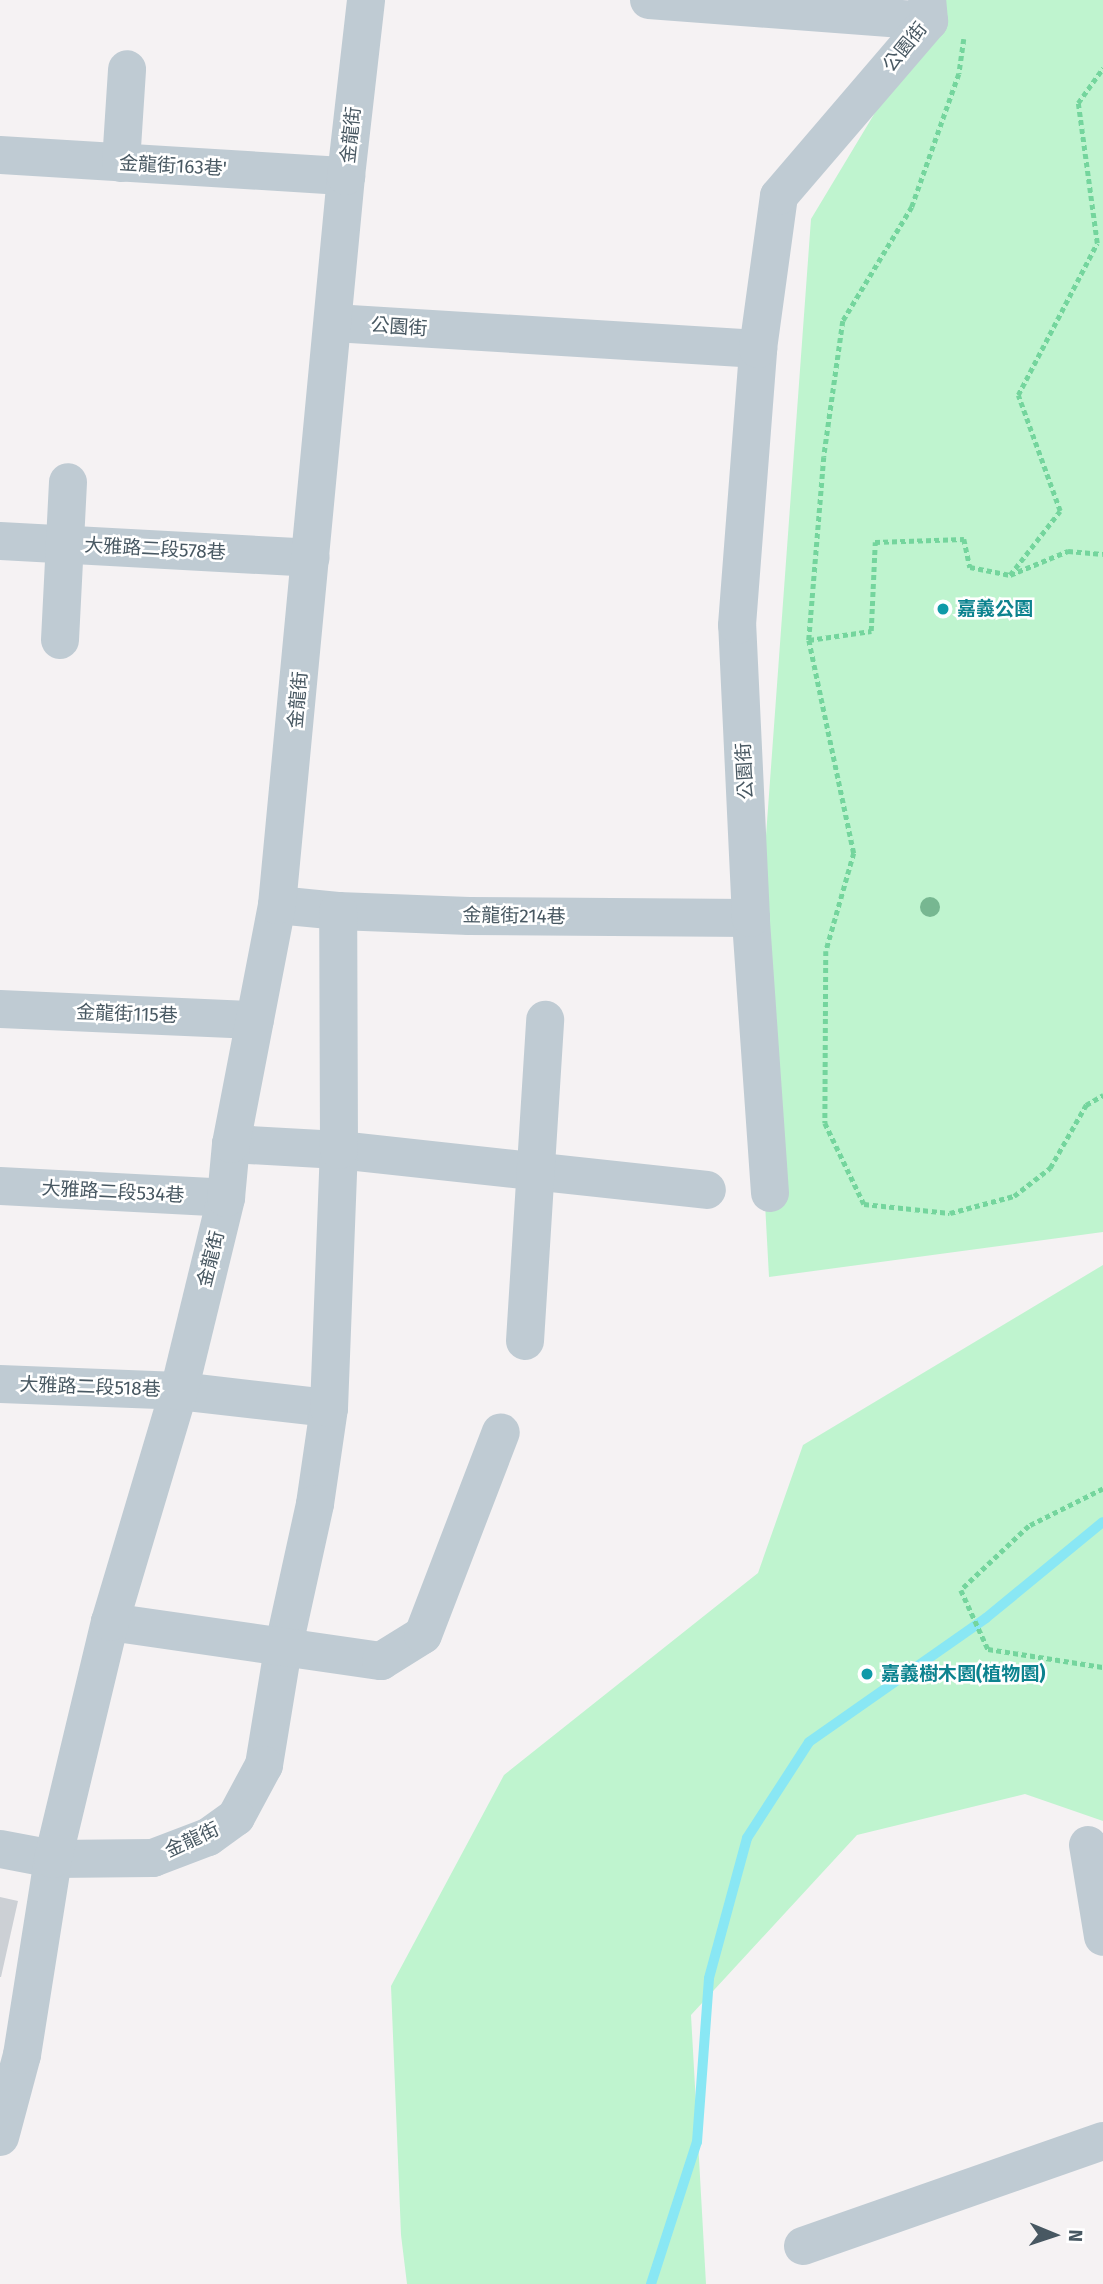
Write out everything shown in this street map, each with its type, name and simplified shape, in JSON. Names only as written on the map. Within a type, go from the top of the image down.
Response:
[{"type":"street","name":"金龍街","points":[[0,2137],[22,2055],[53,1859],[110,1622],[179,1391],[226,1198],[231,1144],[277,905],[346,176],[366,0]]},
{"type":"street","points":[[649,0],[928,10]]},
{"type":"street","name":"公園街","points":[[771,1194],[751,918],[737,625],[758,349],[779,197],[928,10]]},
{"type":"street","points":[[121,163],[127,69]]},
{"type":"street","name":"金龍街163巷'","points":[[0,155],[346,176]]},
{"type":"street","name":"公園街","points":[[334,323],[758,349]]},
{"type":"street","points":[[60,640],[67,544],[68,482]]},
{"type":"street","name":"大雅路二段578巷","points":[[0,541],[311,558]]},
{"type":"street","name":"金龍街214巷","points":[[277,905],[338,911],[469,916],[751,918]]},
{"type":"street","name":"金龍街","points":[[53,1859],[153,1858],[208,1837],[236,1817],[264,1765],[282,1649],[315,1504],[329,1408],[339,1150],[338,911]]},
{"type":"street","name":"金龍街115巷","points":[[0,1009],[255,1020]]},
{"type":"street","points":[[525,1341],[545,1020]]},
{"type":"street","points":[[231,1144],[339,1150],[707,1190]]},
{"type":"street","name":"大雅路二段534巷","points":[[0,1185],[226,1198]]},
{"type":"street","name":"大雅路二段518巷","points":[[0,1384],[179,1391]]},
{"type":"street","points":[[179,1391],[329,1408]]},
{"type":"street","points":[[110,1622],[282,1649],[381,1661],[422,1635],[501,1432]]},
{"type":"street","points":[[1088,1845],[1103,1937]]},
{"type":"street","points":[[0,1849],[53,1859]]},
{"type":"street","points":[[803,2246],[1103,2141]]},
{"type":"path","points":[[964,37],[959,74],[912,207],[843,321],[824,457],[809,640],[854,853],[826,951],[825,1123],[863,1204],[950,1213],[1014,1196],[1050,1167],[1086,1105],[1103,1095]]},
{"type":"path","points":[[1010,575],[1060,511],[1018,395],[1097,243],[1078,103],[1103,68]]},
{"type":"path","points":[[809,640],[871,631],[875,542],[964,539],[970,566],[1010,575],[1068,551],[1103,554]]},
{"type":"path","points":[[1103,1489],[1029,1526],[961,1590],[988,1649],[1103,1667]]},
{"type":"green space","name":"嘉義公園","points":[[932,0],[1103,0],[1103,1232],[769,1277],[754,1000],[811,219],[932,18]]},
{"type":"green space","name":"嘉義樹木園(植物園)","points":[[1103,1265],[1103,1821],[1025,1794],[857,1835],[691,2015],[706,2284],[407,2284],[401,2235],[391,1986],[504,1775],[758,1573],[803,1445]]},
{"type":"building","points":[[0,1897],[18,1901],[1,1977],[0,1977]]},
{"type":"waterway","points":[[651,2284],[697,2142],[709,1978],[747,1838],[809,1742],[986,1618],[1103,1522]]},
{"type":"place","name":"嘉義公園","points":[[943,609]]},
{"type":"place","name":"嘉義樹木園(植物園)","points":[[867,1674]]}]
